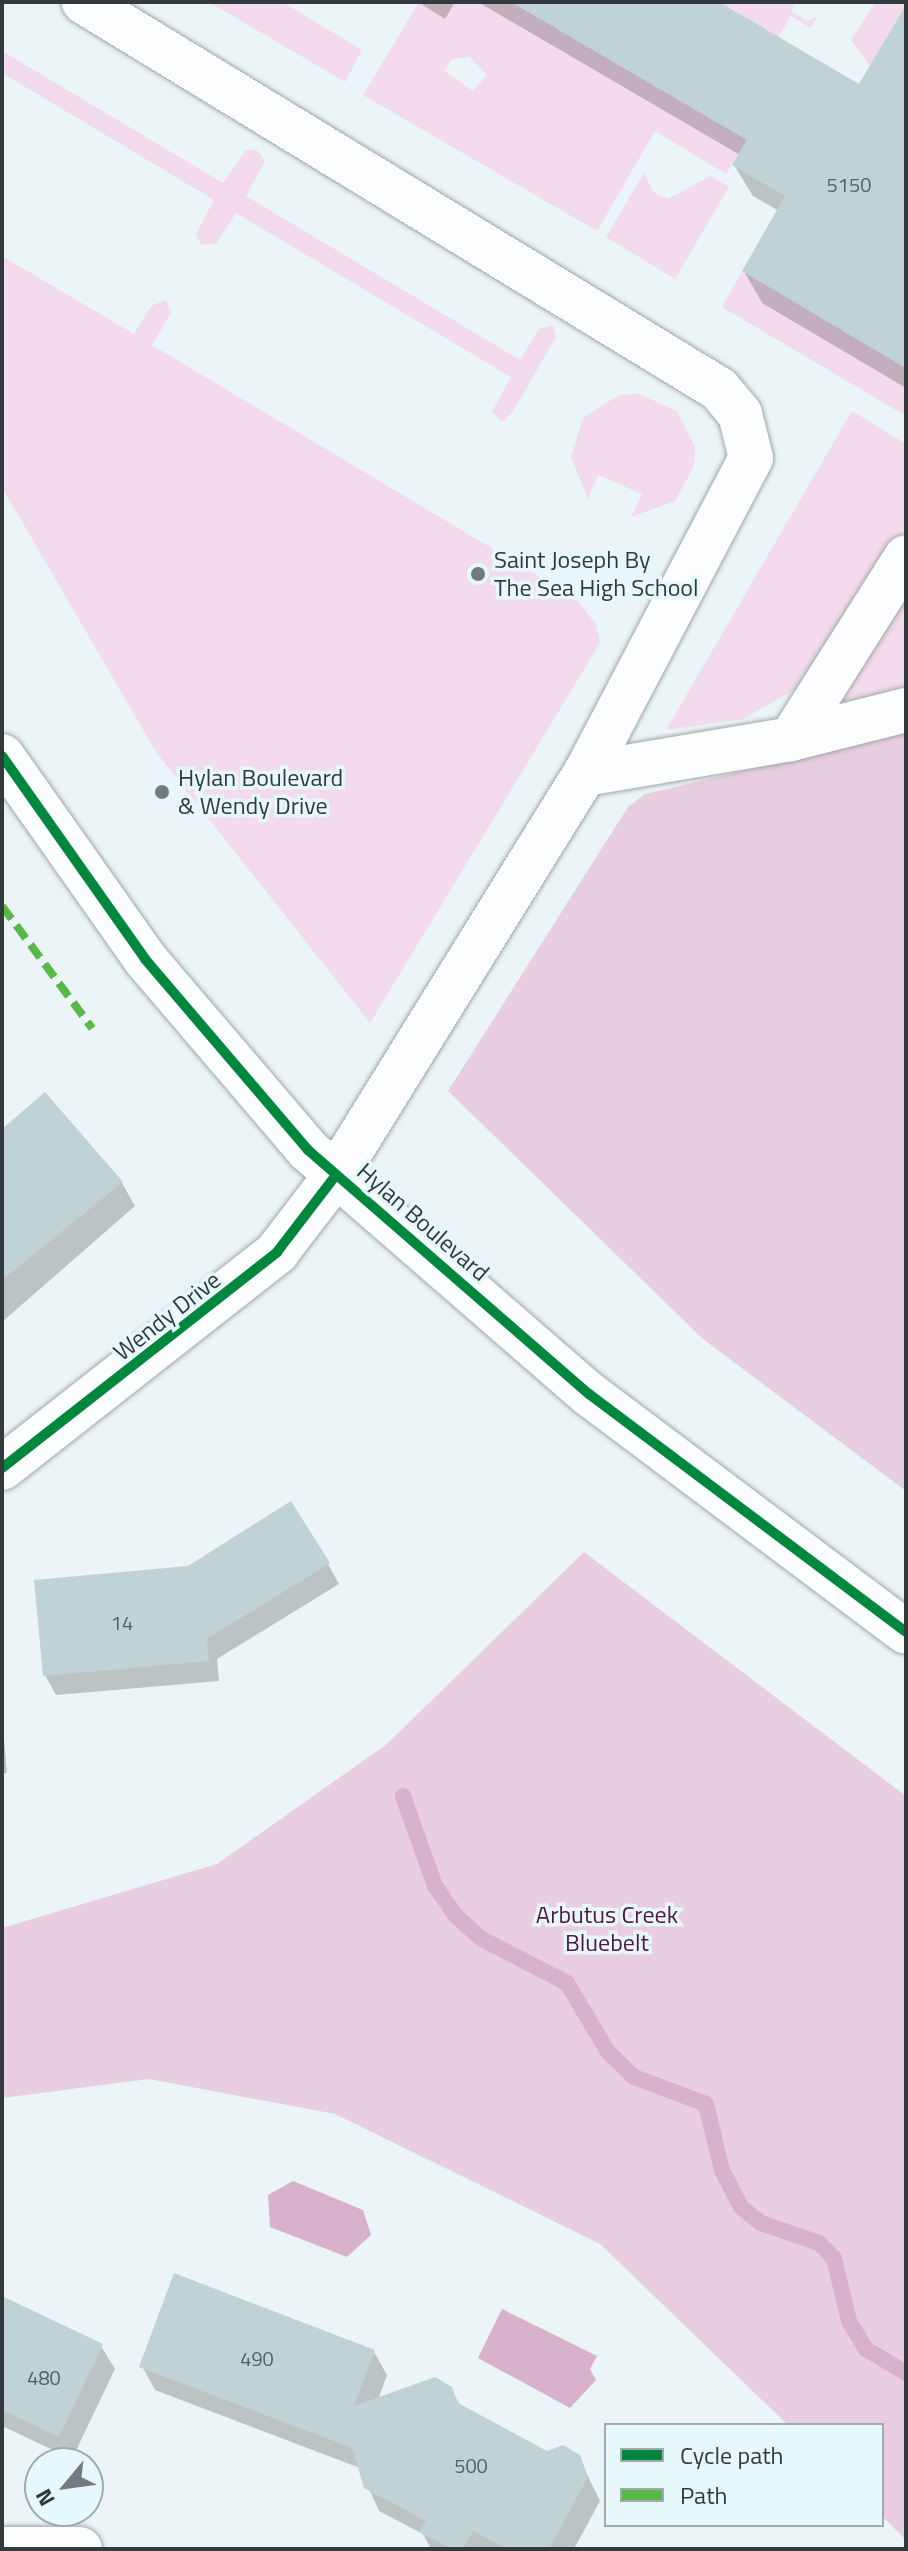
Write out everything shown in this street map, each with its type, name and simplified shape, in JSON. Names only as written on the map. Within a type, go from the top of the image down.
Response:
[{"type":"main road","name":"Wendy Drive","points":[[2,1468],[277,1252],[336,1175],[585,774],[751,458],[746,429],[725,395],[609,316],[84,2]]},
{"type":"main road","points":[[791,739],[906,557]]},
{"type":"main road","points":[[585,774],[791,739],[906,710]]},
{"type":"main road","name":"Hylan Boulevard","points":[[2,756],[192,1019],[336,1175],[589,1394],[906,1632]]},
{"type":"main road","points":[[6,2549],[80,2549]]},
{"type":"shaded area","points":[[209,2],[282,2],[362,50],[345,82]]},
{"type":"shaded area","points":[[419,2],[511,2],[747,140],[726,174],[655,131],[597,231],[363,95]],"holes":[[[469,57],[487,75],[473,91],[444,71],[452,59]]]},
{"type":"shaded area","points":[[719,2],[794,2],[792,12],[808,21],[818,16],[811,28],[791,16],[778,37]]},
{"type":"shaded area","points":[[876,2],[906,5],[870,66],[851,40]]},
{"type":"shaded area","points":[[2,51],[223,183],[246,150],[257,150],[265,161],[246,196],[520,360],[539,329],[553,325],[556,337],[512,413],[502,422],[492,412],[511,377],[236,213],[216,244],[201,245],[196,234],[214,200],[2,73]]},
{"type":"shaded area","points":[[644,173],[653,192],[667,199],[711,176],[729,187],[675,279],[606,237]]},
{"type":"shaded area","points":[[2,256],[134,334],[151,306],[166,300],[171,313],[152,345],[575,598],[596,624],[600,643],[370,1023],[156,752],[2,487]]},
{"type":"shaded area","points":[[742,271],[900,365],[906,357],[906,416],[722,307]]},
{"type":"shaded area","points":[[639,394],[677,411],[695,447],[694,466],[675,501],[631,517],[642,494],[598,475],[588,499],[571,457],[583,418],[619,395]]},
{"type":"shaded area","points":[[852,411],[906,444],[906,528],[796,689],[743,719],[666,730]]},
{"type":"shaded area","points":[[906,575],[906,691],[876,701],[837,702]]},
{"type":"shaded area","points":[[293,2181],[363,2210],[371,2235],[347,2257],[270,2227],[268,2195]]},
{"type":"shaded area","points":[[502,2309],[597,2356],[590,2369],[596,2380],[570,2408],[478,2358]]},
{"type":"green space","points":[[906,732],[906,1491],[703,1339],[448,1091],[628,807],[645,794]]},
{"type":"green space","name":"Arbutus Creek Bluebelt","points":[[584,1552],[906,1796],[906,2540],[884,2518],[884,2423],[786,2423],[600,2244],[335,2114],[149,2079],[2,2098],[2,1928],[217,1864],[387,1744]]},
{"type":"building","points":[[511,2],[719,2],[859,84],[906,5],[906,368],[742,271],[785,196],[732,165],[747,140]]},
{"type":"building","points":[[45,1092],[123,1182],[2,1280],[2,1129]]},
{"type":"building","points":[[291,1501],[330,1563],[207,1639],[209,1661],[43,1676],[34,1580],[188,1566]]},
{"type":"building","points":[[174,2273],[375,2350],[354,2406],[435,2377],[452,2387],[458,2403],[547,2451],[563,2445],[580,2455],[588,2477],[549,2549],[507,2549],[473,2531],[463,2549],[452,2549],[419,2532],[426,2521],[364,2488],[352,2448],[139,2367]]},
{"type":"building","points":[[2,2296],[103,2344],[59,2437],[2,2410]]},
{"type":"waterway","points":[[403,1796],[435,1886],[455,1915],[482,1939],[567,1983],[608,2052],[634,2077],[706,2104],[722,2170],[741,2207],[761,2223],[819,2243],[834,2258],[849,2321],[866,2349],[906,2373]]},
{"type":"marked path","points":[[2,906],[92,1028]]},
{"type":"cycle path","points":[[2,756],[145,959],[308,1150],[589,1394],[906,1632]]},
{"type":"cycle path","points":[[2,1468],[277,1252],[336,1175]]},
{"type":"place","name":"Saint Joseph By The Sea High School","points":[[478,574]]},
{"type":"place","name":"Hylan Boulevard & Wendy Drive","points":[[162,792]]}]
